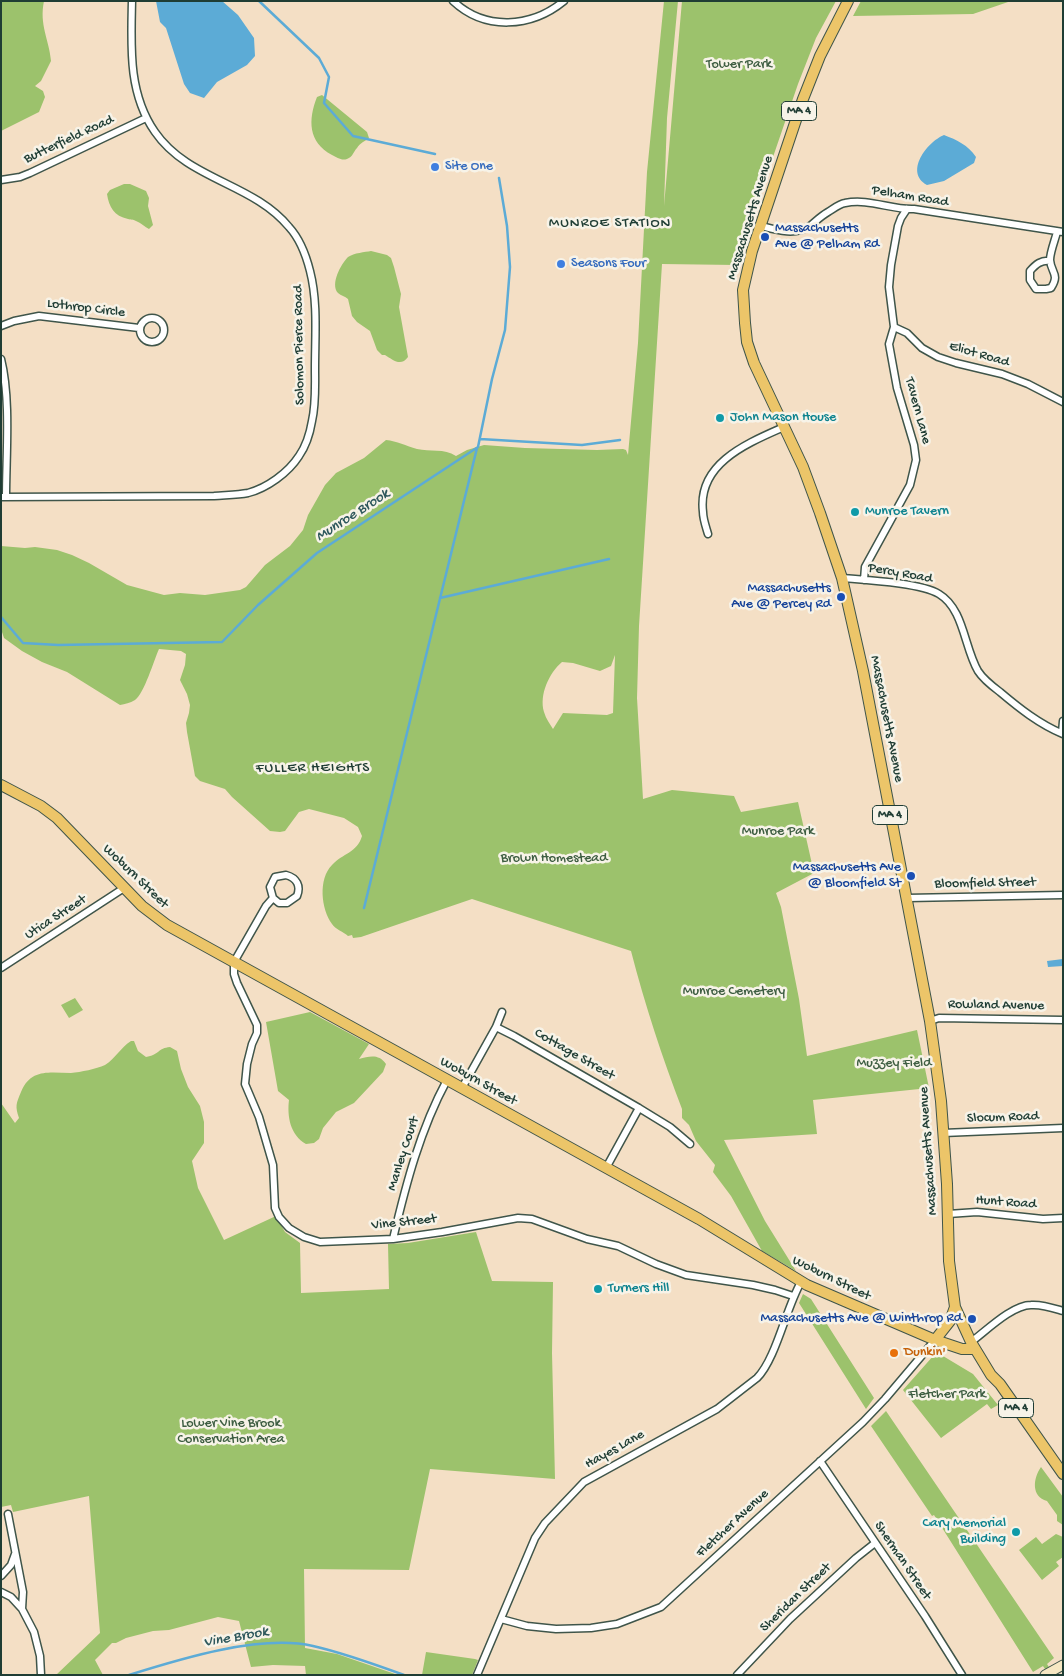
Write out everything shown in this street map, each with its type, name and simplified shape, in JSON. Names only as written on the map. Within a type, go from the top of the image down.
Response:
[{"type":"main road","name":"Massachusetts Avenue","points":[[848,1],[817,64],[804,99],[761,226],[745,280],[743,290],[747,342],[754,363],[803,467],[820,513],[842,578],[863,671],[930,1021],[941,1101],[949,1260],[955,1307],[973,1346],[991,1375],[1000,1384],[1063,1474]]},
{"type":"main road","name":"Woburn Street","points":[[1,785],[34,802],[55,817],[124,888],[149,912],[167,925],[700,1220],[801,1282],[935,1340],[962,1349],[973,1346]]},
{"type":"main road","points":[[935,1340],[950,1321],[955,1307]]},
{"type":"street","name":"Solomon Pierce Road","points":[[4,497],[214,496],[247,493],[266,486],[284,473],[299,456],[309,436],[313,419],[314,391],[314,291],[310,270],[300,241],[289,226],[263,202],[208,175],[176,155],[159,138],[146,118],[136,93],[132,72],[132,1]]},
{"type":"street","points":[[453,1],[475,16],[498,23],[510,24],[524,22],[537,17],[564,1]]},
{"type":"street","name":"Butterfield Road","points":[[1,180],[20,177],[30,173],[146,118]]},
{"type":"street","name":"Pelham Road","points":[[761,226],[781,231],[793,231],[808,227],[820,216],[844,203],[871,202],[907,210],[914,209],[1060,232]]},
{"type":"street","points":[[894,327],[889,287],[891,264],[898,226],[907,210]]},
{"type":"street","points":[[1050,261],[1044,260],[1039,262],[1030,271],[1030,280],[1036,289],[1051,288],[1053,284],[1055,276],[1050,261],[1060,232]]},
{"type":"street","name":"Lothrop Circle","points":[[1,326],[14,321],[39,316],[139,328]]},
{"type":"street","name":"Eliot Road","points":[[894,327],[907,333],[922,348],[938,357],[956,364],[1002,374],[1028,384],[1063,402]]},
{"type":"street","name":"Tavern Lane","points":[[864,580],[863,573],[865,567],[910,485],[916,460],[914,446],[897,388],[889,344],[894,327]]},
{"type":"street","points":[[1,359],[5,374],[7,402],[4,497]]},
{"type":"street","points":[[708,534],[702,511],[703,495],[709,476],[720,463],[737,450],[784,427]]},
{"type":"street","name":"Percy Road","points":[[842,578],[924,588],[939,594],[951,604],[958,616],[963,636],[978,671],[989,683],[1028,715],[1048,728],[1062,733]]},
{"type":"street","points":[[1062,733],[1063,721]]},
{"type":"street","points":[[286,875],[296,881],[298,892],[294,900],[283,904],[273,898],[270,887],[275,877],[286,875]]},
{"type":"street","name":"Utica Street","points":[[1,968],[124,888]]},
{"type":"street","name":"Bloomfield Street","points":[[907,898],[1063,895]]},
{"type":"street","points":[[234,962],[266,906],[273,898]]},
{"type":"street","name":"Vine Street","points":[[234,962],[234,974],[237,983],[257,1025],[257,1033],[252,1044],[244,1084],[259,1117],[273,1165],[275,1208],[289,1228],[304,1237],[320,1242],[393,1239],[434,1234],[518,1218],[532,1219],[587,1239],[622,1248],[656,1264],[686,1275],[754,1285],[793,1296]]},
{"type":"street","points":[[462,1088],[496,1027],[502,1012]]},
{"type":"street","name":"Rowland Avenue","points":[[930,1021],[939,1018],[1063,1020]]},
{"type":"street","name":"Cottage Street","points":[[496,1027],[639,1108],[670,1127],[690,1144]]},
{"type":"street","name":"Manley Court","points":[[393,1239],[407,1180],[434,1106],[447,1080]]},
{"type":"street","points":[[606,1168],[639,1108]]},
{"type":"street","name":"Slocum Road","points":[[943,1133],[1063,1128]]},
{"type":"street","name":"Hunt Road","points":[[948,1214],[977,1212],[1044,1219],[1063,1218]]},
{"type":"street","name":"Hayes Lane","points":[[477,1675],[535,1538],[545,1523],[584,1482],[717,1409],[757,1378],[768,1362],[793,1296],[801,1282]]},
{"type":"street","points":[[973,1346],[1016,1309],[1030,1305],[1044,1306],[1063,1311]]},
{"type":"street","name":"Fletcher Avenue","points":[[501,1619],[527,1626],[566,1630],[591,1628],[617,1624],[662,1606],[875,1410],[935,1340]]},
{"type":"street","name":"Sherman Street","points":[[820,1461],[962,1675]]},
{"type":"street","points":[[8,1514],[23,1592],[22,1609]]},
{"type":"street","name":"Sheridan Street","points":[[737,1675],[790,1619],[875,1543]]},
{"type":"street","points":[[1,1576],[11,1565],[15,1553]]},
{"type":"street","points":[[1,1592],[11,1597],[22,1609],[34,1632],[40,1656],[41,1675]]},
{"type":"street","points":[[1045,1675],[1063,1664]]},
{"type":"green space","points":[[1,1],[44,1],[43,25],[51,61],[41,81],[35,86],[43,91],[45,97],[39,112],[1,131]]},
{"type":"green space","points":[[664,1],[678,1],[667,118],[664,206],[682,1],[836,1],[816,38],[798,84],[736,265],[662,264],[639,626],[637,698],[643,799],[672,790],[734,796],[741,812],[798,802],[814,873],[776,893],[781,907],[799,999],[807,1056],[917,1030],[929,1088],[813,1100],[817,1134],[724,1140],[765,1221],[796,1271],[762,1251],[731,1196],[713,1172],[715,1165],[696,1141],[689,1125],[682,1118],[682,1109],[654,1031],[631,951],[472,899],[361,937],[353,938],[352,935],[348,936],[333,926],[328,918],[323,902],[323,886],[332,865],[360,842],[362,836],[358,827],[344,818],[309,809],[299,812],[285,831],[270,831],[225,789],[200,781],[195,776],[186,723],[190,705],[180,680],[186,654],[181,651],[159,649],[138,697],[131,702],[120,705],[67,672],[42,662],[22,651],[4,638],[1,629],[1,546],[57,550],[89,563],[127,585],[164,595],[180,593],[205,595],[240,590],[246,587],[265,565],[290,546],[303,530],[308,515],[325,485],[336,473],[364,458],[386,440],[422,450],[447,452],[456,456],[467,450],[484,445],[525,448],[623,449],[626,450],[628,455],[638,343],[647,172]],"holes":[[[615,655],[613,713],[607,715],[563,713],[553,729],[546,717],[543,705],[544,692],[549,678],[562,662],[573,663],[600,671],[611,666]]]},
{"type":"green space","points":[[861,1],[1011,1],[973,14],[853,16]]},
{"type":"green space","points":[[322,95],[367,132],[369,138],[347,159],[343,160],[324,150],[314,137],[311,122],[312,114],[317,97]]},
{"type":"green space","points":[[124,184],[130,184],[146,191],[149,198],[148,206],[153,225],[149,229],[135,220],[119,216],[111,207],[107,194],[110,190]]},
{"type":"green space","points":[[371,251],[387,255],[391,258],[394,267],[401,294],[399,307],[408,357],[403,362],[382,355],[377,350],[370,331],[352,316],[348,299],[339,294],[336,289],[337,274],[348,257]]},
{"type":"green space","points":[[75,998],[83,1010],[69,1018],[61,1005]]},
{"type":"green space","points":[[310,1012],[369,1044],[359,1059],[377,1057],[386,1064],[383,1072],[354,1103],[336,1112],[323,1128],[319,1139],[314,1143],[306,1144],[296,1136],[291,1125],[289,1119],[289,1100],[278,1091],[266,1022]]},
{"type":"green space","name":"Lower Vine Brook Conservation Area","points":[[131,1041],[134,1041],[138,1051],[146,1057],[170,1047],[177,1051],[181,1069],[188,1087],[200,1106],[204,1122],[204,1143],[192,1161],[198,1188],[224,1240],[276,1216],[285,1232],[300,1243],[301,1293],[389,1289],[388,1244],[408,1243],[476,1232],[492,1281],[553,1282],[552,1353],[555,1479],[430,1469],[409,1570],[304,1569],[305,1648],[337,1654],[398,1675],[306,1675],[305,1666],[273,1665],[251,1667],[239,1621],[218,1617],[169,1630],[153,1631],[112,1643],[95,1660],[103,1675],[56,1675],[100,1633],[89,1496],[13,1512],[11,1505],[1,1507],[1,1103],[15,1123],[19,1118],[18,1099],[25,1084],[30,1079],[36,1075],[75,1073],[105,1065]]},
{"type":"green space","points":[[803,1294],[811,1299],[874,1398],[866,1409],[799,1303]]},
{"type":"green space","name":"Fletcher Park","points":[[938,1353],[973,1374],[998,1405],[991,1409],[987,1404],[941,1438],[903,1390],[934,1355]]},
{"type":"green space","points":[[886,1411],[1054,1658],[1047,1664],[1054,1675],[1049,1675],[1043,1666],[1033,1672],[934,1515],[932,1516],[871,1426]]},
{"type":"green space","points":[[1041,1467],[1063,1497],[1063,1525],[1057,1521],[1057,1515],[1047,1501],[1038,1496],[1036,1491],[1036,1476]]},
{"type":"green space","points":[[1056,1534],[1063,1537],[1063,1557],[1056,1562],[1059,1566],[1042,1580],[1019,1550],[1036,1537],[1042,1544]]},
{"type":"green space","points":[[426,1652],[478,1660],[472,1675],[422,1675]]},
{"type":"water","points":[[156,1],[222,1],[238,15],[254,38],[255,56],[247,65],[217,82],[204,98],[190,93],[184,84],[166,28],[160,22]]},
{"type":"water","points":[[944,135],[966,146],[976,157],[974,163],[944,181],[927,185],[920,179],[918,173],[920,158],[931,144]]},
{"type":"water","points":[[1063,959],[1063,966],[1048,967],[1047,961]]},
{"type":"waterway","name":"Munroe Brook","points":[[259,1],[319,58],[329,77],[324,103],[353,136],[435,154]]},
{"type":"waterway","name":"Munroe Brook","points":[[1,617],[23,643],[58,645],[222,642],[258,605],[317,553],[478,447],[492,379],[505,330],[510,267],[507,226],[499,178]]},
{"type":"waterway","points":[[480,439],[582,445],[620,440]]},
{"type":"waterway","points":[[364,908],[477,448]]},
{"type":"waterway","points":[[440,598],[609,559]]},
{"type":"waterway","name":"Vine Brook","points":[[129,1675],[220,1650],[269,1643],[292,1643],[313,1646],[404,1675]]},
{"type":"place","name":"Site One","points":[[435,167]]},
{"type":"place","name":"Massachusetts Ave @ Pelham Rd","points":[[765,237]]},
{"type":"place","name":"Seasons Four","points":[[561,264]]},
{"type":"place","name":"John Mason House","points":[[720,418]]},
{"type":"place","name":"Munroe Tavern","points":[[855,512]]},
{"type":"place","name":"Massachusetts Ave @ Percey Rd","points":[[841,597]]},
{"type":"place","name":"Massachusetts Ave @ Bloomfield St","points":[[911,876]]},
{"type":"place","name":"Turners Hill","points":[[598,1289]]},
{"type":"place","name":"Massachusetts Ave @ Winthrop Rd","points":[[972,1319]]},
{"type":"place","name":"Dunkin'","points":[[894,1353]]},
{"type":"place","name":"Cary Memorial Building","points":[[1016,1532]]},
{"type":"district","name":"MUNROE STATION","points":[[610,224]]},
{"type":"district","name":"FULLER HEIGHTS","points":[[313,769]]},
{"type":"park label","name":"Tower Park","points":[[739,65]]},
{"type":"park label","name":"Munroe Park","points":[[778,832]]},
{"type":"park label","name":"Brown Homestead","points":[[554,859]]},
{"type":"park label","name":"Munroe Cemetery","points":[[734,992]]},
{"type":"park label","name":"Muzzey Field","points":[[894,1064]]}]
